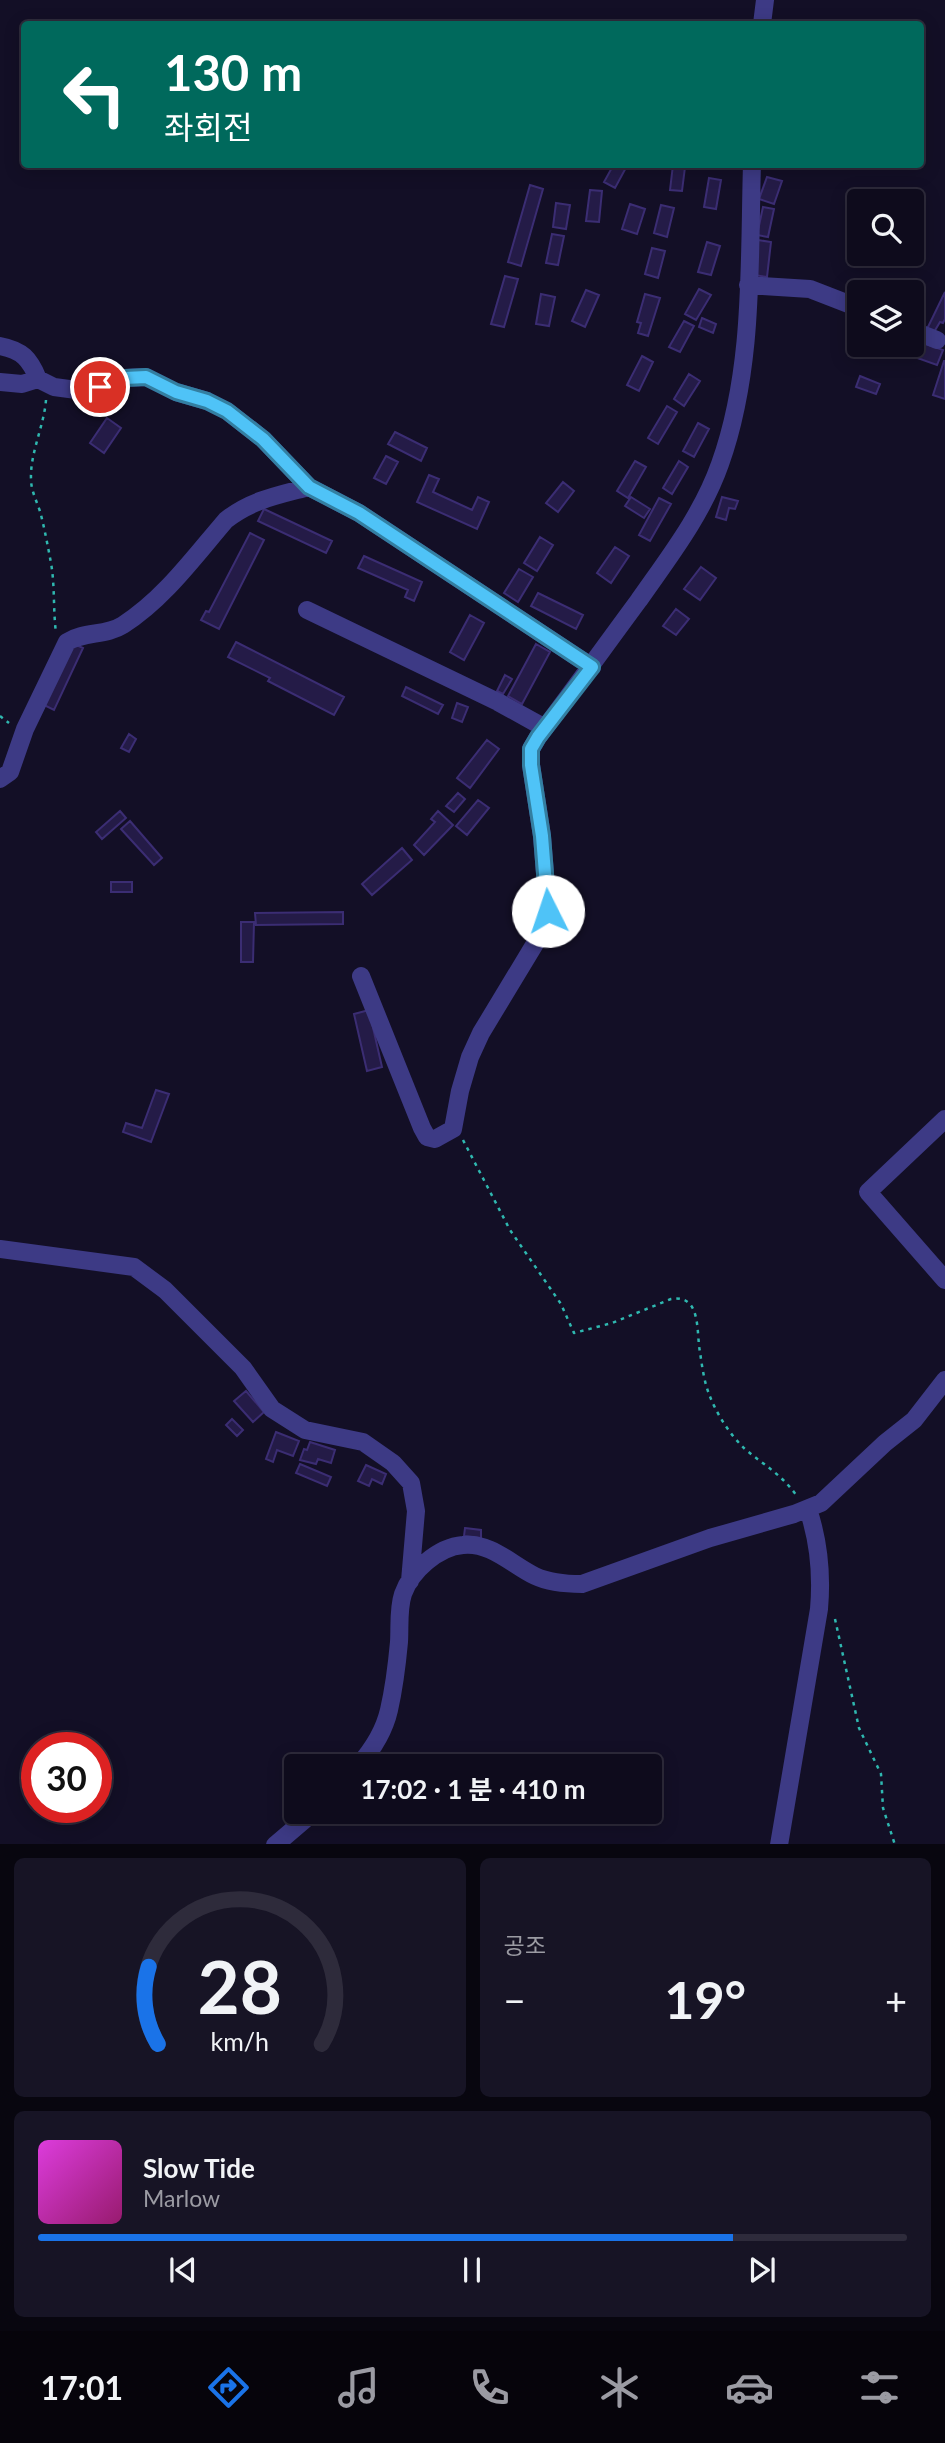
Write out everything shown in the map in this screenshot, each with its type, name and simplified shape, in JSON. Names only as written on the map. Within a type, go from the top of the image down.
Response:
[{"type":"street","points":[[762,21],[765,0]]},
{"type":"street","points":[[361,976],[427,1137],[435,1139],[446,1134],[453,1129],[470,1057],[481,1033],[536,943],[548,911],[531,749],[686,535],[720,465],[740,384],[746,338],[752,168]]},
{"type":"street","points":[[748,285],[810,289],[847,303]]},
{"type":"street","points":[[924,335],[937,340]]},
{"type":"street","points":[[0,346],[19,351],[27,358],[41,381]]},
{"type":"street","points":[[0,382],[22,384],[41,381],[69,391],[84,391],[125,378],[146,377],[176,392],[207,401],[227,411],[263,439],[309,487],[359,513],[592,667]]},
{"type":"street","points":[[0,779],[10,772],[25,729],[66,642],[74,637],[109,632],[123,625],[156,599],[239,509],[253,502],[309,487]]},
{"type":"street","points":[[307,610],[498,702],[545,728]]},
{"type":"street","points":[[945,1119],[868,1192],[945,1280]]},
{"type":"street","points":[[0,1249],[134,1267],[165,1290],[243,1368],[272,1409],[305,1430],[363,1442],[393,1463],[411,1483],[416,1511],[410,1581],[401,1602],[399,1642],[388,1712],[382,1732],[368,1754]]},
{"type":"street","points":[[410,1581],[431,1559],[448,1549],[463,1545],[492,1551],[550,1581],[582,1584],[710,1538],[808,1509],[835,1492],[885,1443],[909,1425],[945,1380]]},
{"type":"street","points":[[779,1844],[819,1609],[821,1575],[816,1531],[808,1509]]},
{"type":"street","points":[[275,1844],[299,1824]]},
{"type":"path","points":[[41,381],[47,390],[46,402],[32,466],[31,483],[42,518],[51,564],[55,596],[53,611],[61,654]]},
{"type":"path","points":[[456,1116],[469,1154],[498,1209],[561,1304],[574,1333],[612,1323],[671,1299],[685,1299],[694,1309],[698,1321],[699,1350],[706,1385],[723,1422],[744,1448],[775,1470],[808,1509]]},
{"type":"path","points":[[834,1616],[859,1728],[881,1774],[883,1808],[895,1844]]},
{"type":"building","points":[[612,168],[626,168],[615,188],[604,182]]},
{"type":"building","points":[[673,168],[685,168],[682,191],[670,190]]},
{"type":"building","points":[[767,177],[782,181],[774,204],[759,199]]},
{"type":"building","points":[[709,178],[721,180],[716,209],[704,207]]},
{"type":"building","points":[[530,185],[543,189],[521,266],[508,262]]},
{"type":"building","points":[[590,190],[602,191],[599,222],[586,221]]},
{"type":"building","points":[[556,203],[570,205],[566,229],[553,227]]},
{"type":"building","points":[[630,204],[645,209],[637,234],[622,229]]},
{"type":"building","points":[[661,205],[674,208],[667,237],[654,233]]},
{"type":"building","points":[[763,207],[774,209],[768,237],[757,235]]},
{"type":"building","points":[[552,234],[564,236],[558,265],[546,263]]},
{"type":"building","points":[[758,240],[771,242],[767,277],[754,275]]},
{"type":"building","points":[[707,242],[720,246],[711,275],[698,272]]},
{"type":"building","points":[[652,248],[665,251],[658,278],[645,274]]},
{"type":"building","points":[[505,276],[518,279],[504,327],[491,324]]},
{"type":"building","points":[[699,289],[711,295],[696,320],[685,314]]},
{"type":"building","points":[[586,290],[599,295],[585,327],[572,321]]},
{"type":"building","points":[[945,292],[945,319],[934,332],[927,329]]},
{"type":"building","points":[[541,294],[555,297],[549,326],[536,324]]},
{"type":"building","points":[[645,294],[660,298],[648,336],[638,333],[641,323],[637,322]]},
{"type":"building","points":[[702,318],[716,324],[713,333],[699,327]]},
{"type":"building","points":[[684,321],[694,326],[680,352],[669,347]]},
{"type":"building","points":[[924,343],[943,350],[937,365],[914,357],[924,357]]},
{"type":"building","points":[[642,356],[653,362],[639,391],[627,385]]},
{"type":"building","points":[[945,361],[945,399],[933,395]]},
{"type":"building","points":[[689,374],[700,381],[684,406],[674,399]]},
{"type":"building","points":[[860,376],[880,384],[876,394],[856,387]]},
{"type":"building","points":[[667,406],[677,412],[658,444],[648,438]]},
{"type":"building","points":[[107,418],[121,428],[104,453],[90,443]]},
{"type":"building","points":[[698,423],[709,429],[694,457],[683,451]]},
{"type":"building","points":[[395,432],[427,448],[421,461],[388,444]]},
{"type":"building","points":[[386,456],[398,462],[386,484],[374,478]]},
{"type":"building","points":[[635,461],[646,467],[628,498],[617,491]]},
{"type":"building","points":[[679,461],[688,467],[672,494],[663,488]]},
{"type":"building","points":[[429,475],[439,479],[433,492],[472,510],[478,497],[489,502],[477,529],[417,502]]},
{"type":"building","points":[[563,482],[574,491],[558,512],[546,503]]},
{"type":"building","points":[[631,497],[650,509],[644,518],[625,506]]},
{"type":"building","points":[[722,497],[738,501],[735,509],[729,508],[726,520],[716,517]]},
{"type":"building","points":[[659,498],[671,504],[650,541],[639,535]]},
{"type":"building","points":[[264,509],[332,541],[326,553],[258,521]]},
{"type":"building","points":[[250,533],[264,540],[219,629],[201,620],[206,611],[209,612]]},
{"type":"building","points":[[540,537],[553,545],[537,571],[524,563]]},
{"type":"building","points":[[615,547],[629,556],[611,583],[597,573]]},
{"type":"building","points":[[364,556],[422,582],[414,601],[405,597],[408,590],[358,568]]},
{"type":"building","points":[[701,567],[716,578],[700,600],[684,589]]},
{"type":"building","points":[[519,569],[533,577],[518,602],[504,593]]},
{"type":"building","points":[[538,593],[583,615],[576,629],[531,606]]},
{"type":"building","points":[[676,609],[689,619],[676,635],[663,626]]},
{"type":"building","points":[[470,615],[484,623],[464,660],[450,652]]},
{"type":"building","points":[[236,642],[344,697],[334,715],[228,657]]},
{"type":"building","points":[[72,643],[83,648],[54,710],[44,705]]},
{"type":"building","points":[[536,644],[550,652],[522,704],[508,696]]},
{"type":"building","points":[[505,675],[512,679],[503,694],[497,691]]},
{"type":"building","points":[[406,687],[443,705],[438,714],[402,696]]},
{"type":"building","points":[[457,703],[468,707],[462,722],[452,718]]},
{"type":"building","points":[[129,734],[136,739],[129,752],[121,748]]},
{"type":"building","points":[[487,740],[499,749],[470,788],[457,778]]},
{"type":"building","points":[[458,793],[465,799],[454,812],[446,806]]},
{"type":"building","points":[[478,800],[489,808],[467,835],[456,826]]},
{"type":"building","points":[[120,811],[126,818],[102,839],[96,832]]},
{"type":"building","points":[[438,811],[453,825],[424,855],[414,845],[435,822],[431,819]]},
{"type":"building","points":[[130,821],[162,858],[154,865],[121,829]]},
{"type":"building","points":[[402,848],[412,860],[372,895],[362,884]]},
{"type":"building","points":[[111,882],[132,882],[132,892],[111,892]]},
{"type":"building","points":[[343,912],[343,924],[256,925],[255,913]]},
{"type":"building","points":[[241,922],[254,922],[253,962],[241,962]]},
{"type":"building","points":[[369,1010],[382,1067],[367,1071],[354,1014]]},
{"type":"building","points":[[156,1090],[169,1094],[151,1142],[123,1132],[126,1123],[142,1128]]},
{"type":"building","points":[[246,1391],[264,1412],[253,1422],[234,1401]]},
{"type":"building","points":[[232,1419],[243,1430],[237,1436],[226,1425]]},
{"type":"building","points":[[276,1432],[299,1441],[293,1456],[277,1450],[273,1462],[266,1459]]},
{"type":"building","points":[[310,1442],[335,1450],[331,1463],[318,1459],[316,1464],[300,1460]]},
{"type":"building","points":[[300,1464],[331,1477],[327,1486],[296,1473]]},
{"type":"building","points":[[366,1465],[386,1474],[382,1484],[372,1479],[369,1486],[358,1481]]},
{"type":"building","points":[[465,1528],[481,1530],[481,1538],[464,1536]]},
{"type":"route","points":[[100,387],[125,378],[146,377],[176,392],[207,401],[227,411],[263,439],[309,487],[359,513],[592,667],[531,749],[548,911]]}]
